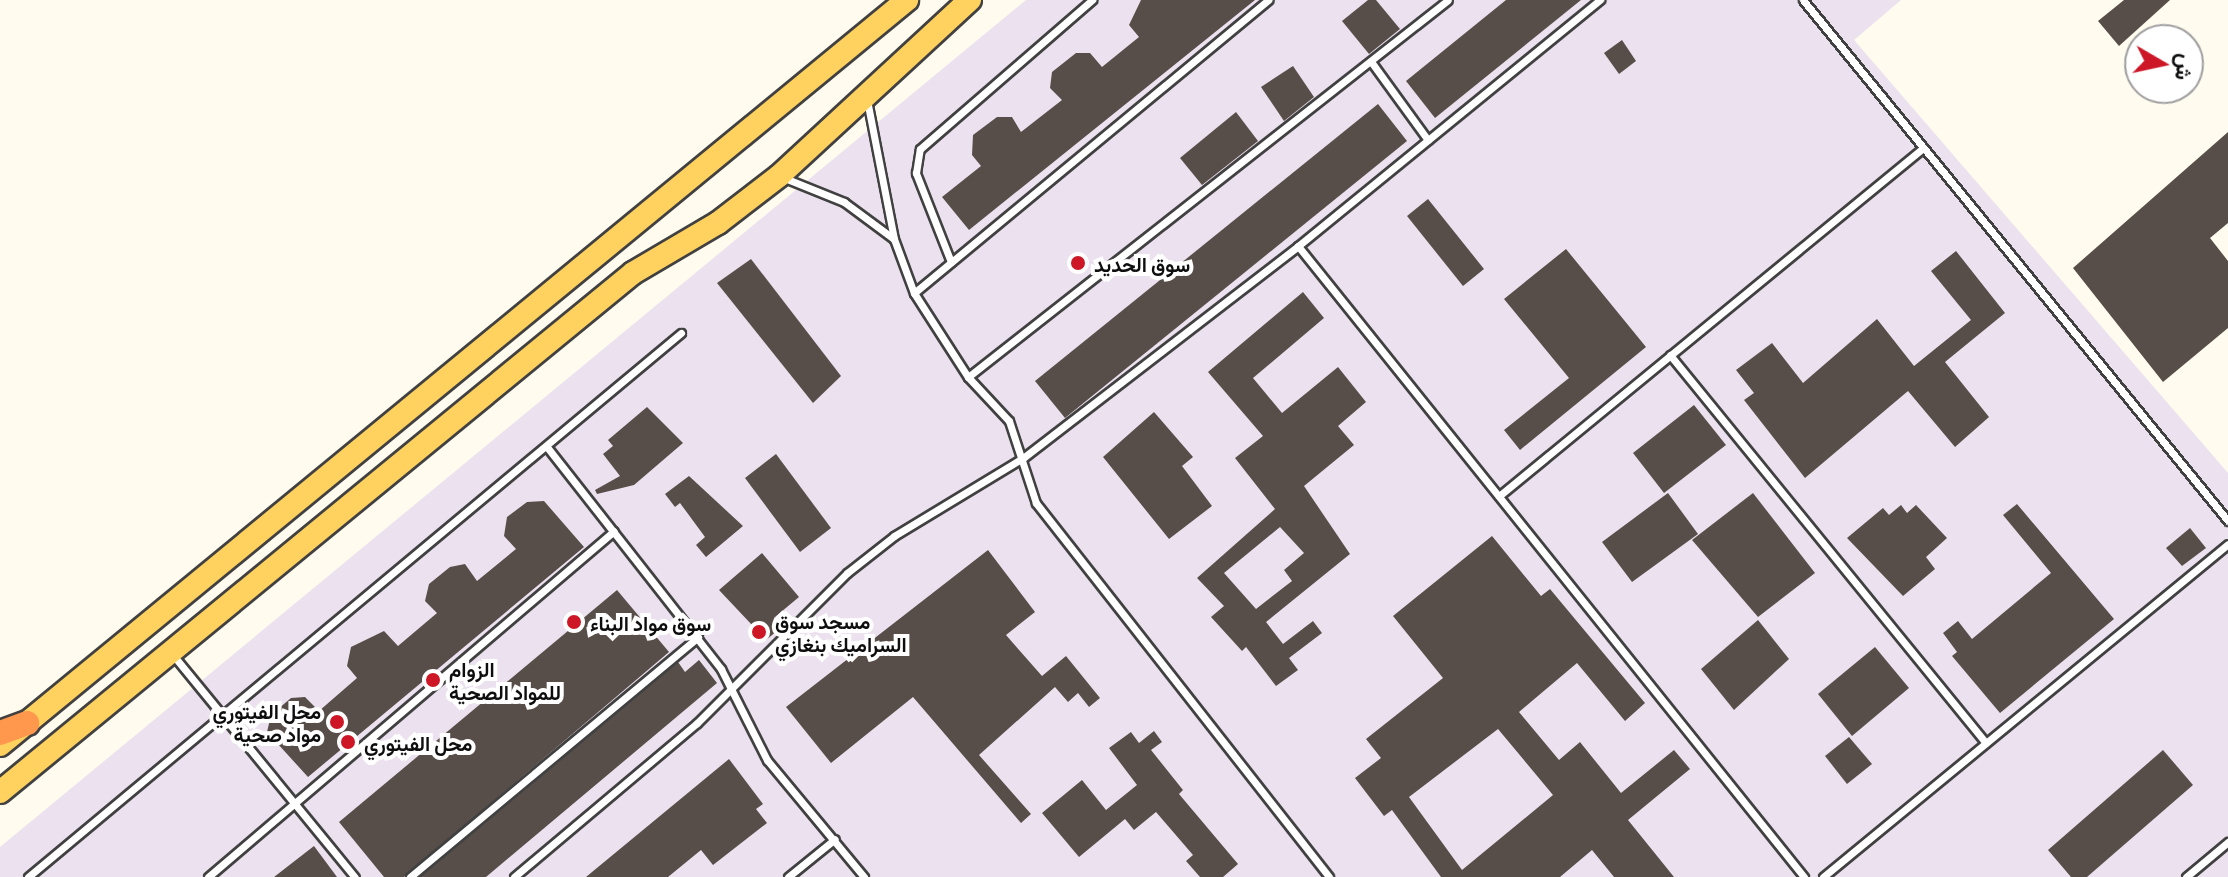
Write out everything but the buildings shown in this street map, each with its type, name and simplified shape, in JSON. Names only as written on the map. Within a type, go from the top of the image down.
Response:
[{"type":"highway","points":[[0,733],[27,723]]},
{"type":"main road","points":[[0,745],[907,0]]},
{"type":"main road","points":[[0,792],[633,273],[718,223],[779,176],[866,89],[970,0]]},
{"type":"lane","points":[[951,262],[916,173],[920,149],[1092,0]]},
{"type":"lane","points":[[914,293],[1268,0]]},
{"type":"lane","points":[[968,377],[1372,63],[1448,0]]},
{"type":"lane","points":[[514,877],[734,689],[847,573],[894,536],[1023,458],[1298,246],[1600,0]]},
{"type":"lane","points":[[1803,0],[2228,521]]},
{"type":"lane","points":[[1372,63],[1428,140]]},
{"type":"lane","points":[[866,89],[894,239],[914,293],[968,377],[1009,421],[1036,503],[1329,877]]},
{"type":"lane","points":[[1499,496],[1923,148]]},
{"type":"lane","points":[[779,176],[844,202],[894,239]]},
{"type":"lane","points":[[1298,246],[1804,877]]},
{"type":"lane","points":[[28,877],[681,333]]},
{"type":"lane","points":[[1670,355],[1986,743]]},
{"type":"lane","points":[[547,447],[698,637],[734,689],[767,760],[864,877]]},
{"type":"lane","points":[[208,877],[614,531]]},
{"type":"lane","points":[[1823,877],[2228,544]]},
{"type":"lane","points":[[410,877],[698,637]]},
{"type":"lane","points":[[171,654],[355,877]]},
{"type":"lane","points":[[788,877],[835,839]]},
{"type":"lane","points":[[2186,877],[2228,842]]},
{"type":"shaded area","points":[[1026,0],[1901,0],[1854,40],[2228,473],[2228,877],[0,877],[0,847]]},
{"type":"place","name":"سوق الحديد","points":[[1078,263]]},
{"type":"place","name":"سوق مواد البناء","points":[[574,622]]},
{"type":"place","name":"مسجد سوق السراميك بنغازي","points":[[759,632]]},
{"type":"place","name":"الزوام للمواد الصحية","points":[[433,680]]},
{"type":"place","name":"محل الفيتوري مواد صحية","points":[[337,722]]},
{"type":"place","name":"محل الفيتوري","points":[[348,742]]}]
